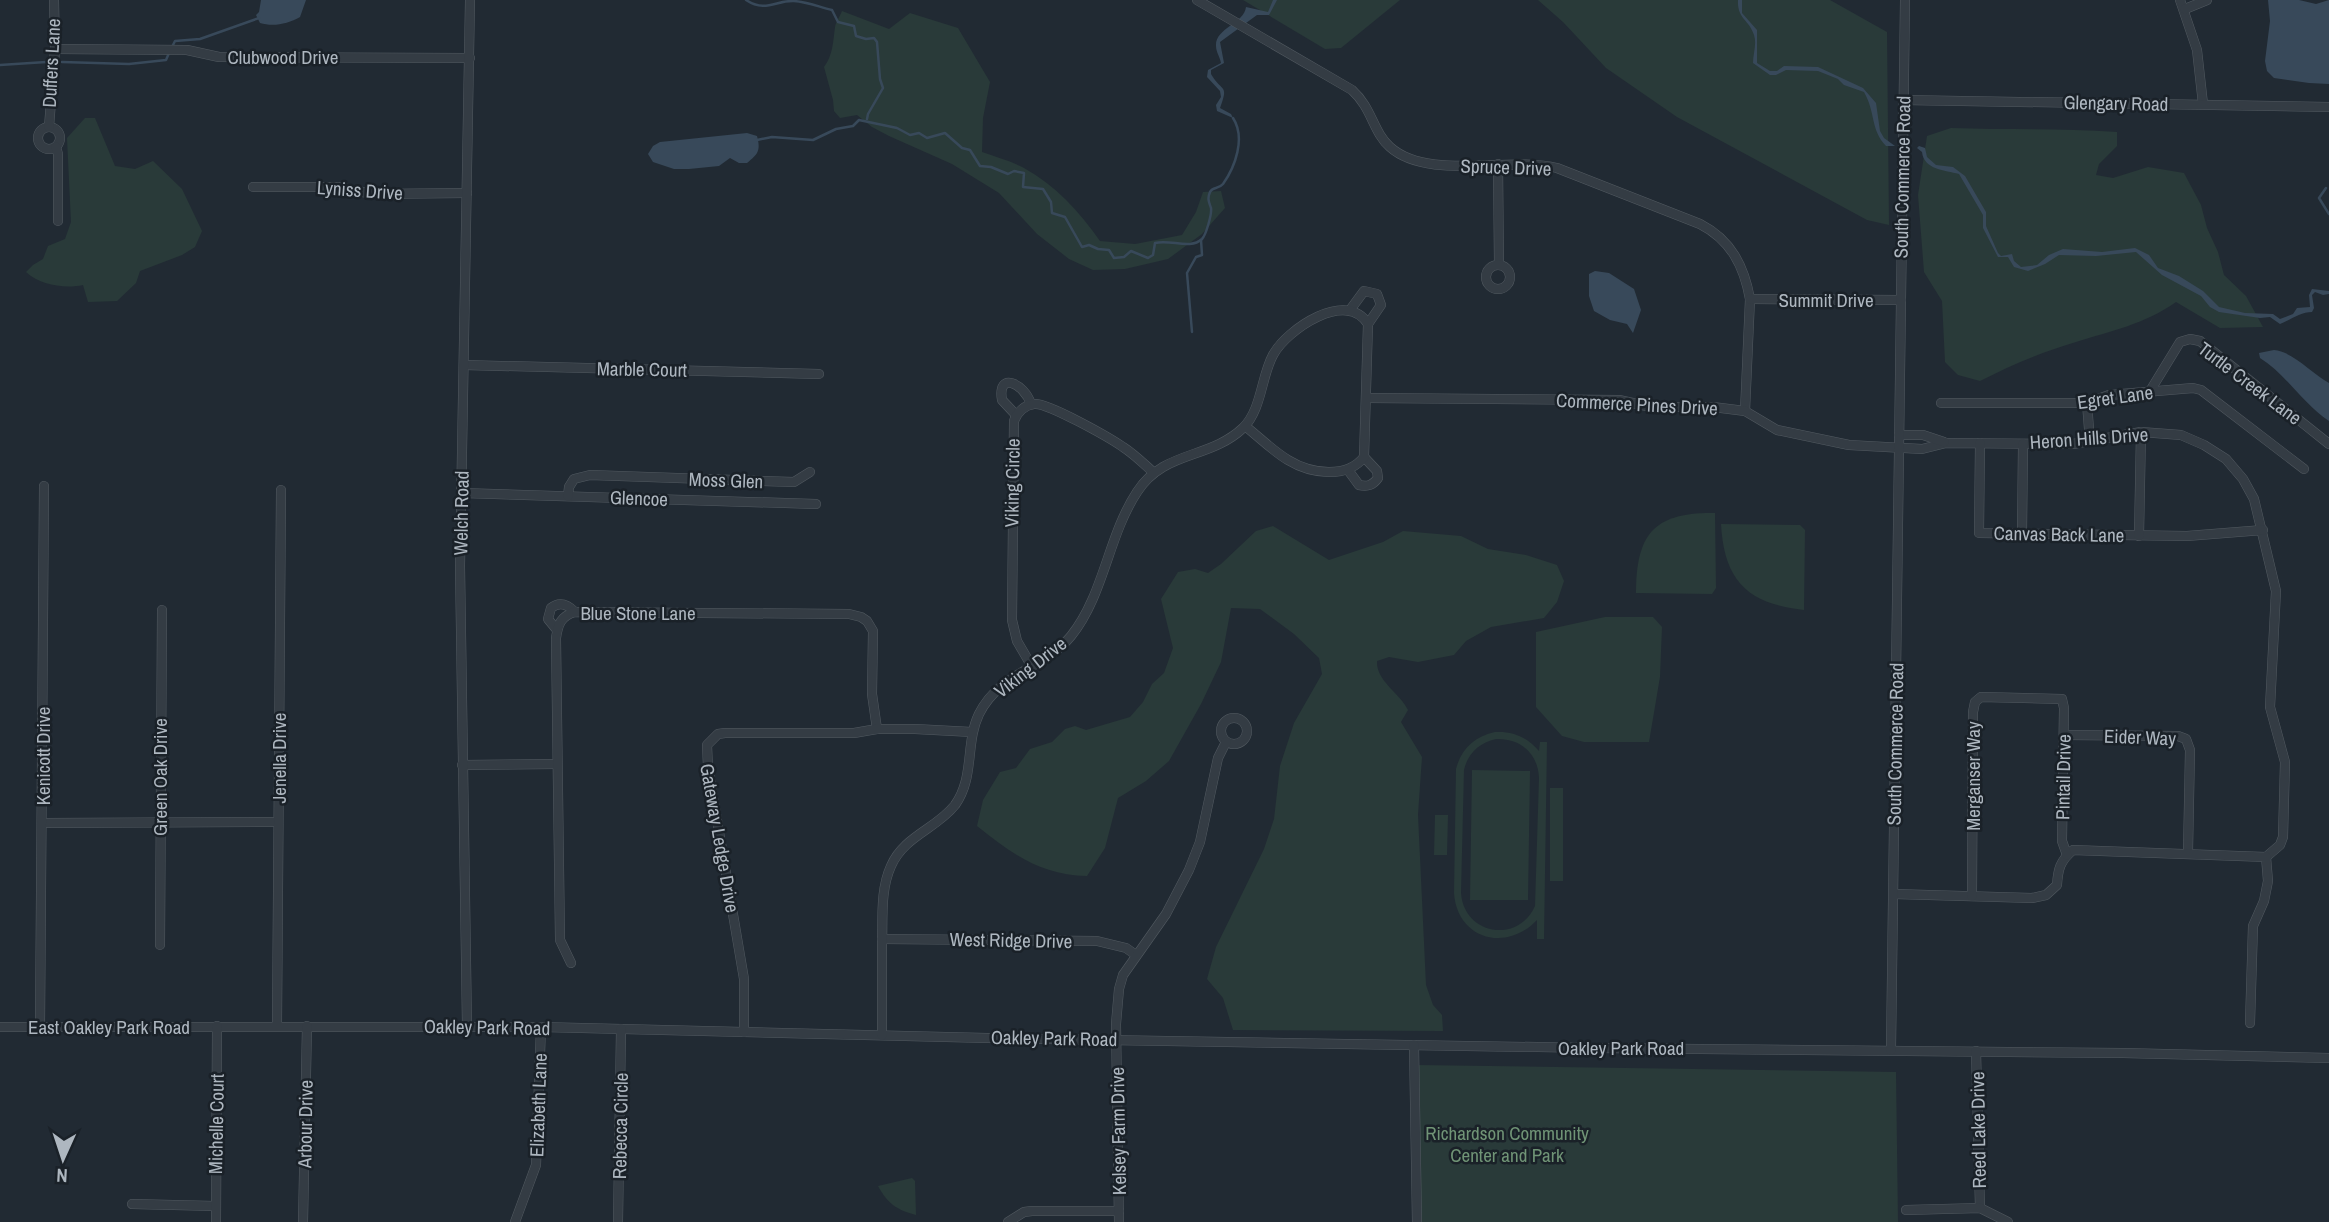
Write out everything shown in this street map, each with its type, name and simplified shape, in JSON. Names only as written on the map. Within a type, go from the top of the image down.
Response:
[{"type":"street","name":"Duffers Lane","points":[[49,127],[55,49],[54,0]]},
{"type":"street","name":"Welch Road","points":[[467,1026],[462,765],[462,493],[470,0]]},
{"type":"street","name":"Spruce Drive","points":[[1197,0],[1355,92],[1370,111],[1387,144],[1400,155],[1428,164],[1538,165],[1567,171],[1708,228],[1725,242],[1738,259],[1747,284],[1750,299],[1745,411]]},
{"type":"street","name":"South Commerce Road","points":[[1891,1050],[1905,0]]},
{"type":"street","points":[[2203,104],[2197,50],[2183,4],[2207,0]]},
{"type":"street","name":"Clubwood Drive","points":[[55,49],[187,50],[219,57],[470,58]]},
{"type":"street","name":"Glengary Road","points":[[1903,100],[2329,107]]},
{"type":"street","name":"Duffers Lane","points":[[49,127],[55,129],[60,141],[56,147],[46,149],[38,142],[40,131],[49,127]]},
{"type":"street","name":"Duffers Lane","points":[[56,147],[58,221]]},
{"type":"street","points":[[1498,164],[1499,265]]},
{"type":"street","name":"Lyniss Drive","points":[[253,187],[337,187],[373,194],[467,193]]},
{"type":"street","points":[[1350,310],[1364,291],[1377,294],[1381,305],[1368,324],[1364,457],[1357,467],[1348,470],[1322,471],[1291,462],[1245,426],[1257,402],[1267,368],[1275,352],[1286,338],[1312,319],[1350,310],[1362,316],[1368,324]]},
{"type":"street","name":"Summit Drive","points":[[1750,299],[1901,300]]},
{"type":"street","name":"Turtle Creek Lane","points":[[2150,391],[2180,342],[2190,339],[2200,341],[2329,444]]},
{"type":"street","name":"Marble Court","points":[[464,365],[819,373]]},
{"type":"street","points":[[1016,415],[1002,400],[1005,385],[1013,383],[1020,386],[1031,404],[1038,403],[1051,408],[1112,440],[1153,472]]},
{"type":"street","name":"Egret Lane","points":[[1941,403],[2087,403],[2109,395],[2193,388],[2200,390],[2304,469]]},
{"type":"street","name":"Commerce Pines Drive","points":[[1367,398],[1619,400],[1651,407],[1713,407],[1745,411],[1777,430],[1801,436],[1849,444],[1899,448]]},
{"type":"street","points":[[2087,403],[2091,442]]},
{"type":"street","name":"Viking Circle","points":[[1031,404],[1016,415],[1014,421],[1012,508],[1012,620],[1017,641],[1031,666]]},
{"type":"street","name":"Viking Drive","points":[[882,1035],[884,891],[891,866],[906,844],[940,819],[956,803],[968,772],[972,732],[979,713],[994,692],[1007,680],[1057,650],[1077,626],[1135,495],[1153,472],[1180,457],[1215,448],[1245,426]]},
{"type":"street","points":[[2139,536],[2141,432]]},
{"type":"street","name":"Heron Hills Drive","points":[[1899,448],[1922,449],[1946,443],[2091,442],[2141,432],[2181,435],[2226,459],[2255,499],[2276,590],[2270,707],[2282,749],[2285,775],[2283,837],[2280,845],[2263,857]]},
{"type":"street","name":"Heron Hills Drive","points":[[1899,435],[1923,435],[1946,443]]},
{"type":"street","name":"Canvas Back Lane","points":[[1980,443],[1979,533],[2139,536],[2263,530]]},
{"type":"street","points":[[2022,534],[2023,444]]},
{"type":"street","points":[[1348,470],[1359,485],[1374,483],[1378,478],[1377,471],[1364,457]]},
{"type":"street","name":"Moss Glen","points":[[568,496],[574,479],[590,475],[794,482],[810,471]]},
{"type":"street","name":"Kenicott Drive","points":[[40,1027],[44,486]]},
{"type":"street","name":"Jenella Drive","points":[[277,1026],[281,490]]},
{"type":"street","name":"Glencoe","points":[[462,493],[816,504]]},
{"type":"street","points":[[557,630],[548,619],[551,608],[562,604],[575,612]]},
{"type":"street","name":"Green Oak Drive","points":[[160,945],[162,610]]},
{"type":"street","name":"Blue Stone Lane","points":[[571,963],[560,940],[557,630],[562,619],[575,612],[849,614],[861,617],[873,631],[872,694],[877,729]]},
{"type":"street","name":"Merganser Way","points":[[1972,896],[1973,712],[1976,702],[1981,697],[1994,696],[2062,699]]},
{"type":"street","name":"Pintail Drive","points":[[2062,699],[2062,841],[2067,855]]},
{"type":"street","name":"Gateway Ledge Drive","points":[[744,1032],[744,979],[708,767],[707,745],[718,734],[726,733],[854,733],[877,729],[972,732]]},
{"type":"street","name":"Eider Way","points":[[2064,735],[2178,736],[2186,739],[2190,760],[2188,853]]},
{"type":"street","name":"Kelsey Farm Drive","points":[[1119,1222],[1119,989],[1123,975],[1166,914],[1189,870],[1200,842],[1218,758],[1226,742]]},
{"type":"street","points":[[462,765],[557,764]]},
{"type":"street","points":[[43,823],[278,822]]},
{"type":"street","points":[[1894,894],[2032,898],[2046,895],[2057,885],[2062,859],[2073,850],[2263,857],[2268,881],[2264,901],[2253,926],[2250,1023]]},
{"type":"street","name":"West Ridge Drive","points":[[882,939],[1097,942],[1126,948],[1136,955]]},
{"type":"street","name":"Oakley Park Road","points":[[217,1026],[541,1027],[1414,1045],[1891,1050]]},
{"type":"street","name":"East Oakley Park Road","points":[[0,1027],[217,1026]]},
{"type":"street","name":"Michelle Court","points":[[216,1222],[217,1026]]},
{"type":"street","name":"Arbour Drive","points":[[303,1222],[307,1026]]},
{"type":"street","name":"Elizabeth Lane","points":[[515,1222],[536,1165],[541,1027]]},
{"type":"street","name":"Rebecca Circle","points":[[618,1222],[621,1029]]},
{"type":"street","points":[[1414,1045],[1417,1222]]},
{"type":"street","points":[[1891,1050],[2329,1058]]},
{"type":"street","name":"Reed Lake Drive","points":[[1976,1051],[1980,1208]]},
{"type":"street","points":[[132,1204],[215,1206]]},
{"type":"street","points":[[1906,1210],[1980,1208],[2008,1222]]},
{"type":"street","points":[[1007,1222],[1024,1212],[1032,1211],[1119,1211]]},
{"type":"green space","points":[[1243,0],[1400,0],[1341,48],[1325,49]]},
{"type":"green space","points":[[1538,0],[1830,0],[1887,32],[1889,225],[1867,220],[1677,117],[1606,68],[1563,22]]},
{"type":"green space","points":[[842,11],[889,29],[910,13],[958,28],[990,82],[983,118],[982,152],[1036,175],[1075,209],[1100,241],[1135,244],[1182,235],[1196,212],[1203,192],[1221,191],[1225,208],[1202,234],[1168,259],[1125,269],[1093,270],[1069,259],[1037,234],[999,193],[952,164],[889,136],[857,115],[840,118],[834,111],[824,67],[831,53],[836,25]]},
{"type":"green space","points":[[85,118],[95,118],[115,166],[135,169],[153,161],[182,189],[202,231],[195,247],[182,255],[140,271],[136,283],[117,301],[88,302],[83,285],[53,285],[26,272],[43,259],[48,246],[65,239],[71,222],[67,138]]},
{"type":"green space","points":[[1951,128],[2117,132],[2117,146],[2099,164],[2096,175],[2113,178],[2148,167],[2184,173],[2201,205],[2224,275],[2246,296],[2263,327],[2220,328],[2176,302],[2140,321],[2015,364],[1980,381],[1958,375],[1945,362],[1942,301],[1924,272],[1918,195],[1927,136]]},
{"type":"green space","points":[[1715,513],[1716,588],[1712,594],[1636,593],[1640,555],[1653,530],[1663,522],[1677,517]]},
{"type":"green space","points":[[1721,524],[1800,525],[1805,530],[1804,610],[1768,602],[1743,586],[1727,561]]},
{"type":"green space","points":[[1273,526],[1329,560],[1383,542],[1403,531],[1461,536],[1488,549],[1526,555],[1557,565],[1564,581],[1557,602],[1544,618],[1491,627],[1466,641],[1454,655],[1418,662],[1389,657],[1377,661],[1380,675],[1408,710],[1401,722],[1422,757],[1418,815],[1426,985],[1433,1005],[1442,1015],[1443,1031],[1233,1030],[1223,998],[1207,979],[1216,947],[1264,849],[1274,819],[1280,766],[1294,723],[1322,674],[1319,658],[1294,634],[1260,609],[1231,608],[1221,662],[1201,704],[1169,761],[1146,781],[1118,798],[1105,848],[1087,876],[1055,872],[1041,867],[1015,854],[977,826],[983,800],[1000,772],[1016,768],[1030,749],[1052,742],[1065,729],[1075,726],[1086,730],[1130,717],[1143,702],[1152,684],[1164,673],[1173,648],[1161,599],[1178,572],[1195,569],[1208,573],[1256,531]]},
{"type":"green space","points":[[1605,617],[1653,617],[1662,627],[1660,677],[1649,742],[1584,742],[1562,736],[1536,707],[1536,632]]},
{"type":"green space","points":[[1488,734],[1514,734],[1530,742],[1539,751],[1540,742],[1547,742],[1544,939],[1537,939],[1537,920],[1525,930],[1511,936],[1485,936],[1473,930],[1457,909],[1454,893],[1456,769],[1465,750],[1475,740]],"holes":[[[1496,739],[1505,739],[1526,749],[1538,769],[1535,906],[1517,926],[1493,930],[1481,926],[1471,918],[1464,907],[1461,893],[1464,770],[1471,754],[1479,746]]]},
{"type":"green space","points":[[1472,770],[1530,771],[1528,900],[1470,900]]},
{"type":"green space","points":[[1550,788],[1563,788],[1563,881],[1550,881]]},
{"type":"green space","points":[[1435,815],[1448,815],[1447,855],[1434,855]]},
{"type":"green space","name":"Richardson Community Center and Park","points":[[1416,1065],[1896,1072],[1898,1222],[1420,1222]]},
{"type":"green space","points":[[912,1178],[915,1181],[916,1215],[894,1205],[878,1186]]},
{"type":"water","points":[[261,0],[306,0],[300,17],[270,25],[260,23],[256,15]]},
{"type":"water","points":[[1273,0],[1277,0],[1269,15],[1257,15],[1220,42],[1224,63],[1211,70],[1211,74],[1224,91],[1220,108],[1233,118],[1217,111],[1220,91],[1207,77],[1208,70],[1221,63],[1216,48],[1217,40],[1240,18],[1246,7],[1268,12]]},
{"type":"water","points":[[1738,0],[1742,0],[1742,13],[1757,30],[1757,63],[1770,71],[1777,71],[1784,66],[1818,67],[1863,88],[1876,103],[1880,131],[1884,138],[1895,146],[1886,146],[1881,140],[1864,92],[1818,71],[1786,70],[1770,75],[1753,63],[1755,38],[1739,11]]},
{"type":"water","points":[[2268,0],[2299,0],[2316,4],[2329,0],[2329,84],[2274,78],[2267,71],[2265,61],[2270,21]]},
{"type":"water","points":[[747,133],[757,136],[759,145],[756,154],[747,163],[739,163],[730,158],[719,166],[674,169],[653,162],[648,154],[653,146],[660,142]]},
{"type":"water","points":[[1917,148],[1925,148],[1927,157],[1936,165],[1953,167],[1965,176],[1986,212],[1986,226],[1998,253],[2001,256],[2012,254],[2014,261],[2021,267],[2037,265],[2049,255],[2063,249],[2102,252],[2135,248],[2149,255],[2158,268],[2179,276],[2203,291],[2219,307],[2245,313],[2273,314],[2280,319],[2293,314],[2297,308],[2310,307],[2309,295],[2312,289],[2329,291],[2329,294],[2315,292],[2312,295],[2312,312],[2280,324],[2270,317],[2219,312],[2210,307],[2201,296],[2162,275],[2136,252],[2096,256],[2059,255],[2028,271],[2014,267],[2008,257],[1998,257],[1983,228],[1983,215],[1959,174],[1931,166]]},
{"type":"water","points":[[1595,271],[1609,273],[1634,289],[1641,310],[1633,333],[1627,324],[1610,320],[1594,311],[1589,296],[1589,274]]},
{"type":"water","points":[[2274,350],[2295,359],[2329,383],[2329,421],[2260,358],[2259,353]]},
{"type":"waterway","points":[[746,0],[759,6],[788,1],[832,10],[838,22],[854,26],[856,36],[874,38],[877,42],[883,88],[867,119]]},
{"type":"waterway","points":[[172,47],[175,41],[200,39],[259,18]]},
{"type":"waterway","points":[[62,62],[129,64],[166,60],[169,53]]},
{"type":"waterway","points":[[0,65],[46,62]]},
{"type":"waterway","points":[[757,140],[772,137],[813,140],[836,129],[853,126],[859,120],[897,128],[910,135],[919,133],[927,138],[945,133],[962,148],[970,150],[980,166],[1008,174],[1014,171],[1024,173],[1023,187],[1043,189],[1051,202],[1052,213],[1065,217],[1082,247],[1089,245],[1109,250],[1114,258],[1124,257],[1131,251],[1148,258],[1153,255],[1155,243],[1192,244],[1204,237],[1211,215],[1208,199],[1210,192],[1223,184],[1237,152],[1239,134],[1233,118]]},
{"type":"waterway","points":[[2326,188],[2319,198],[2329,214]]},
{"type":"waterway","points":[[1192,332],[1187,273],[1196,257],[1202,255],[1201,240]]}]
